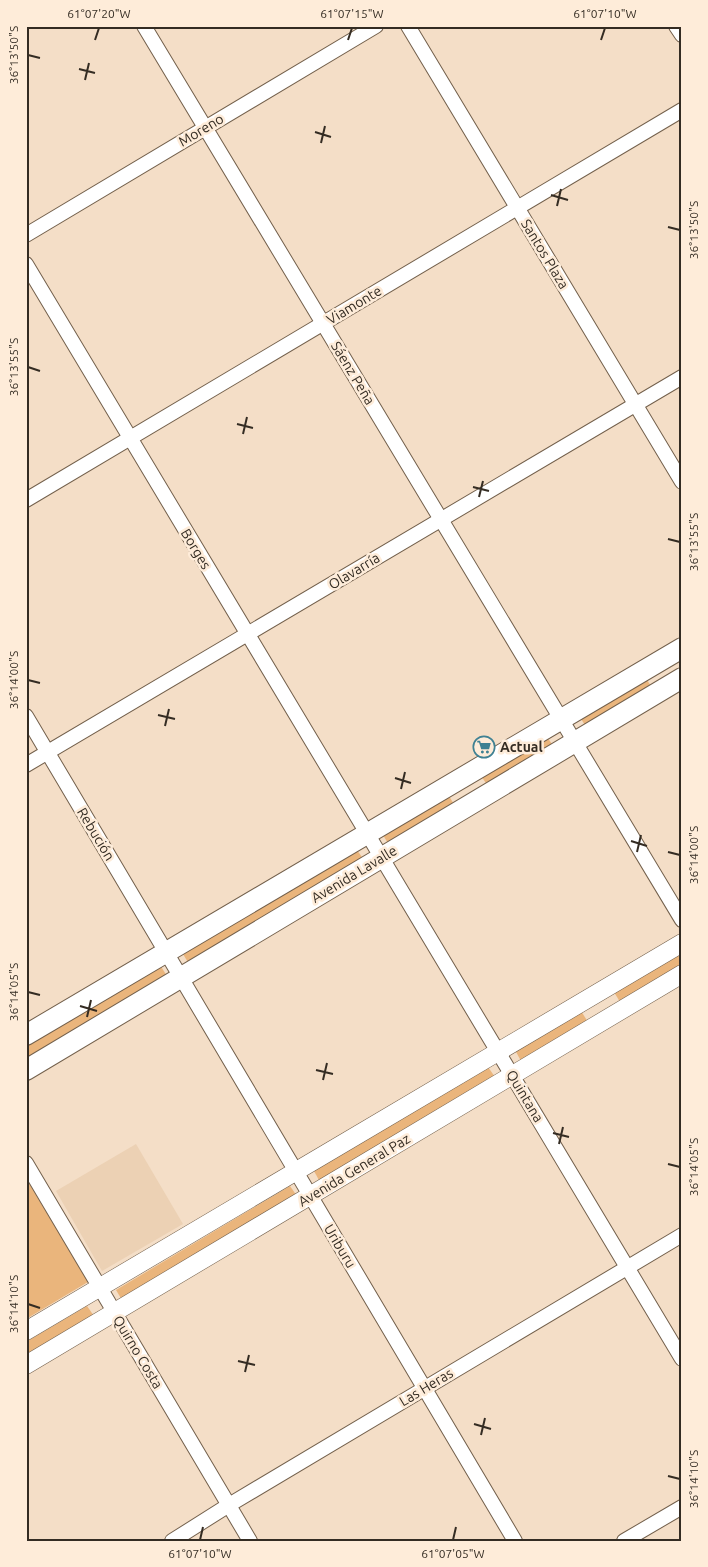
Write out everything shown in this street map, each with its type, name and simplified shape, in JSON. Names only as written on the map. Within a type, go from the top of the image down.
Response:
[{"type":"main road","name":"Avenida Lavalle","points":[[26,1035],[682,648]]},
{"type":"main road","name":"Avenida Lavalle","points":[[26,1070],[682,678]]},
{"type":"street","name":"Sáenz Peña","points":[[144,26],[682,920]]},
{"type":"street","name":"Moreno","points":[[26,235],[376,26]]},
{"type":"street","name":"Santos Plaza","points":[[408,26],[682,482]]},
{"type":"street","points":[[676,26],[682,35]]},
{"type":"street","name":"Viamonte","points":[[26,500],[682,110]]},
{"type":"street","name":"Borges","points":[[26,264],[366,834]]},
{"type":"street","name":"Olavarría","points":[[26,765],[682,377]]},
{"type":"street","name":"Rebución","points":[[26,716],[166,952]]},
{"type":"street","name":"Quintana","points":[[366,834],[382,857],[682,1359]]},
{"type":"street","name":"Avenida General Paz","points":[[26,1331],[682,943]]},
{"type":"street","name":"Uriburu","points":[[166,952],[515,1541]]},
{"type":"street","name":"Avenida General Paz","points":[[26,1365],[682,974]]},
{"type":"street","name":"Quirno Costa","points":[[26,1163],[250,1541]]},
{"type":"street","name":"Las Heras","points":[[172,1541],[229,1505],[682,1235]]},
{"type":"street","points":[[624,1541],[682,1507]]},
{"type":"shaded area","points":[[646,678],[652,688],[586,727],[580,717]]},
{"type":"shaded area","points":[[547,737],[554,747],[488,786],[481,776]]},
{"type":"shaded area","points":[[449,796],[455,806],[389,845],[383,835]]},
{"type":"shaded area","points":[[357,850],[364,860],[189,964],[183,954]]},
{"type":"shaded area","points":[[680,953],[682,956],[682,966],[620,1002],[614,992]]},
{"type":"shaded area","points":[[160,965],[167,976],[26,1060],[26,1045]]},
{"type":"shaded area","points":[[581,1011],[588,1022],[521,1061],[515,1050]]},
{"type":"shaded area","points":[[488,1067],[495,1077],[320,1182],[314,1171]]},
{"type":"shaded area","points":[[136,1144],[183,1224],[102,1271],[56,1191]]},
{"type":"shaded area","points":[[26,1178],[88,1282],[26,1319]]},
{"type":"shaded area","points":[[290,1186],[297,1196],[122,1300],[116,1290]]},
{"type":"shaded area","points":[[87,1306],[94,1316],[26,1357],[26,1342]]},
{"type":"place","name":"Actual","points":[[484,747]]}]
